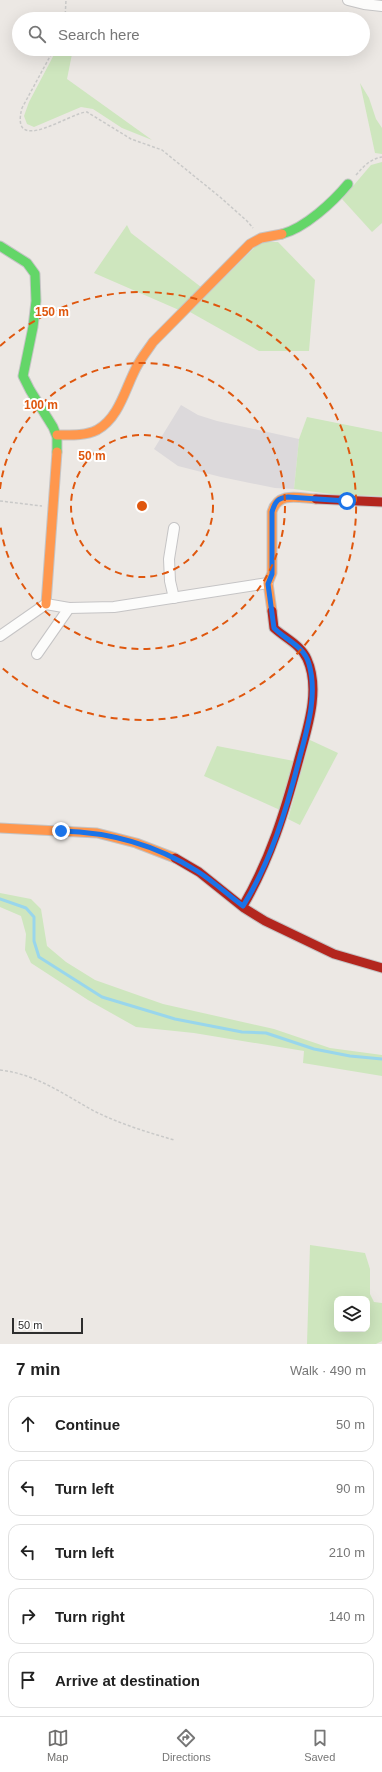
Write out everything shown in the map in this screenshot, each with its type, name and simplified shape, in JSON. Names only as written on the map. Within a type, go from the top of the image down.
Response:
[{"type":"street","points":[[348,0],[382,6]]},
{"type":"street","points":[[57,435],[85,434],[96,430],[106,423],[116,411],[140,360],[153,342],[250,244],[261,238],[285,233],[308,220],[333,202],[348,184]]},
{"type":"street","points":[[0,246],[27,263],[35,274],[36,288],[33,327],[23,376],[25,383],[39,401],[57,435],[55,508],[47,577],[46,604]]},
{"type":"street","points":[[243,906],[268,859],[284,816],[302,749],[311,702],[312,688],[309,663],[303,651],[274,628],[268,584],[272,574],[272,512],[274,504],[279,498],[288,497],[382,502]]},
{"type":"street","points":[[174,528],[169,559],[170,581],[174,598]]},
{"type":"street","points":[[0,636],[46,604],[69,608],[114,607],[268,584]]},
{"type":"street","points":[[37,654],[69,608]]},
{"type":"street","points":[[0,828],[81,832],[110,835],[124,840],[180,862],[198,872],[262,919],[345,959],[382,968]]},
{"type":"path","points":[[65,12],[66,0]]},
{"type":"path","points":[[50,56],[22,108],[20,118],[21,125],[24,128],[32,132],[40,131],[56,125],[76,114],[87,112],[131,139],[162,150],[248,221],[261,238]]},
{"type":"path","points":[[348,184],[368,162],[374,158],[382,157]]},
{"type":"path","points":[[0,501],[55,508]]},
{"type":"path","points":[[0,1070],[34,1078],[109,1117],[150,1134],[174,1140]]},
{"type":"shaded area","points":[[181,405],[198,415],[217,421],[299,439],[294,489],[275,488],[221,477],[178,466],[154,449]]},
{"type":"green space","points":[[53,56],[72,56],[67,79],[152,140],[122,128],[93,109],[81,107],[34,127],[27,124],[24,116],[29,102]]},
{"type":"green space","points":[[360,83],[369,98],[376,119],[382,128],[382,154],[375,153]]},
{"type":"green space","points":[[382,162],[382,223],[372,232],[342,199],[371,165]]},
{"type":"green space","points":[[127,225],[131,233],[201,287],[179,310],[94,273]]},
{"type":"green space","points":[[264,242],[278,242],[315,280],[309,351],[259,351],[190,312],[257,245]]},
{"type":"green space","points":[[307,417],[382,432],[382,496],[338,495],[294,489],[299,439]]},
{"type":"green space","points":[[310,740],[338,753],[300,825],[288,819]]},
{"type":"green space","points":[[217,746],[294,761],[280,810],[204,776]]},
{"type":"green space","points":[[0,893],[31,899],[41,909],[47,946],[66,962],[95,980],[163,1004],[274,1029],[330,1048],[382,1055],[382,1076],[303,1063],[304,1051],[194,1033],[136,1027],[88,1000],[31,963],[25,950],[26,934],[21,916],[0,907]]},
{"type":"green space","points":[[310,1245],[365,1253],[370,1269],[370,1294],[374,1302],[382,1303],[382,1341],[376,1344],[307,1344]]},
{"type":"waterway","points":[[0,899],[26,908],[34,917],[34,941],[39,957],[102,997],[175,1019],[242,1032],[266,1033],[314,1049],[350,1056],[382,1059]]},
{"type":"traffic: fast","points":[[282,234],[291,231],[318,214],[335,199],[348,184]]},
{"type":"traffic: fast","points":[[0,246],[27,263],[35,274],[36,301],[33,327],[23,376],[53,427],[57,437],[57,452]]},
{"type":"traffic: slow","points":[[57,435],[77,435],[88,433],[105,425],[116,411],[138,364],[153,342],[250,244],[261,238],[282,234]]},
{"type":"traffic: slow","points":[[46,604],[57,452]]},
{"type":"traffic: slow","points":[[272,611],[268,583],[272,573],[272,512],[275,505],[284,498],[296,497],[316,499]]},
{"type":"traffic: slow","points":[[0,828],[97,833],[136,843],[175,858]]},
{"type":"traffic: jam","points":[[316,499],[382,502]]},
{"type":"traffic: jam","points":[[243,906],[253,889],[276,835],[306,735],[313,696],[313,683],[307,659],[297,646],[274,628],[272,611]]},
{"type":"traffic: jam","points":[[175,858],[199,872],[244,908],[265,921],[334,954],[382,968]]},
{"type":"route","points":[[61,831],[110,835],[148,848],[180,862],[198,872],[243,906],[252,892],[277,838],[302,749],[309,719],[311,702],[311,675],[309,663],[303,651],[274,628],[271,609],[271,590],[268,584],[272,574],[272,512],[274,504],[279,498],[288,497],[347,501]]}]
